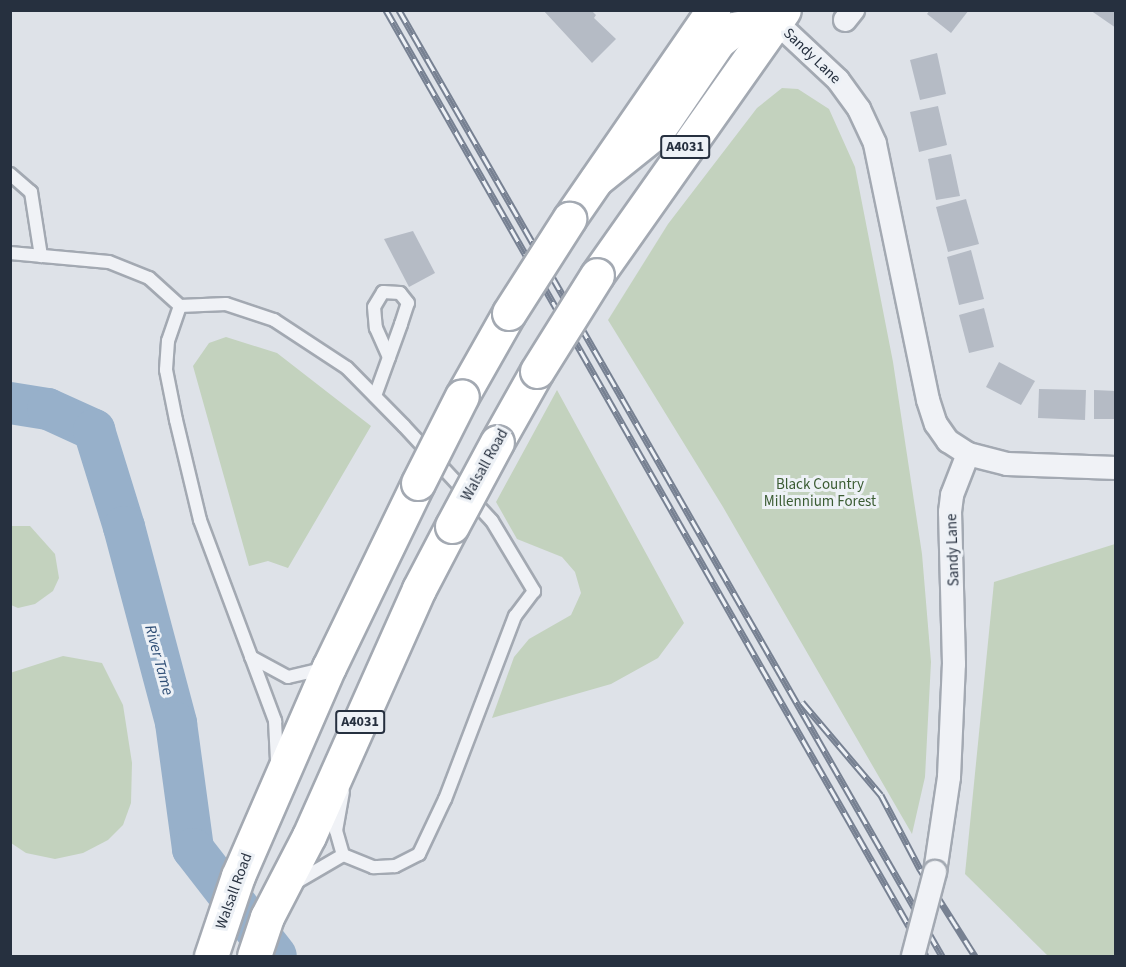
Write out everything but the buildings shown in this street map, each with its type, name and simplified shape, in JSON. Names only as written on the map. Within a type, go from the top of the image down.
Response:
[{"type":"main road","name":"Walsall Road","points":[[211,957],[238,876],[329,667],[462,396],[509,313],[569,219],[712,10]]},
{"type":"main road","name":"Walsall Road","points":[[254,957],[273,905],[452,526],[497,442],[537,371],[597,275],[773,14]]},
{"type":"main road","points":[[597,179],[658,130],[718,42],[734,29],[773,14]]},
{"type":"street","name":"Sandy Lane","points":[[773,14],[838,80],[859,110],[875,144],[928,400],[936,424],[948,441],[968,454],[952,495],[950,512],[954,664],[949,777],[935,872],[913,957]]},
{"type":"street","points":[[968,454],[1007,464],[1116,468]]},
{"type":"lane","points":[[10,174],[31,192],[41,256]]},
{"type":"lane","points":[[10,253],[109,262],[149,278],[180,306],[226,304],[274,320],[347,368],[375,396],[492,521],[534,591],[515,616],[445,799],[419,854],[395,866],[373,867],[343,855]]},
{"type":"lane","points":[[375,396],[389,357],[408,303],[400,293],[383,292],[374,307],[376,328],[389,357]]},
{"type":"lane","points":[[180,306],[168,341],[166,370],[176,420],[200,520],[275,721],[278,787]]},
{"type":"lane","points":[[250,657],[288,677],[329,667]]},
{"type":"lane","points":[[343,855],[336,831],[355,734]]},
{"type":"lane","points":[[273,905],[343,855]]},
{"type":"green space","name":"Black Country Millennium Forest","points":[[782,88],[798,89],[829,109],[855,167],[893,362],[922,554],[931,662],[925,777],[912,834],[723,507],[608,320],[668,224],[757,108]]},
{"type":"green space","points":[[226,337],[277,353],[371,426],[288,568],[268,561],[249,566],[193,366],[209,343]]},
{"type":"green space","points":[[557,390],[684,623],[658,658],[611,684],[492,718],[514,657],[529,639],[571,615],[581,593],[575,572],[562,557],[517,539],[496,502]]},
{"type":"green space","points":[[11,526],[30,526],[55,554],[59,578],[53,591],[35,604],[18,608],[11,605]]},
{"type":"green space","points":[[1115,544],[1115,956],[1048,956],[965,874],[994,582]]},
{"type":"green space","points":[[63,656],[102,663],[123,705],[132,763],[131,803],[123,825],[108,840],[83,853],[55,859],[26,853],[11,843],[10,673]]},
{"type":"waterway","name":"River Tame","points":[[10,403],[48,409],[94,430],[124,527],[176,723],[193,849],[276,956]]},
{"type":"railway","points":[[386,10],[926,956]]},
{"type":"railway","points":[[399,10],[942,956]]},
{"type":"railway","points":[[802,702],[881,795],[920,869],[975,956]]}]
